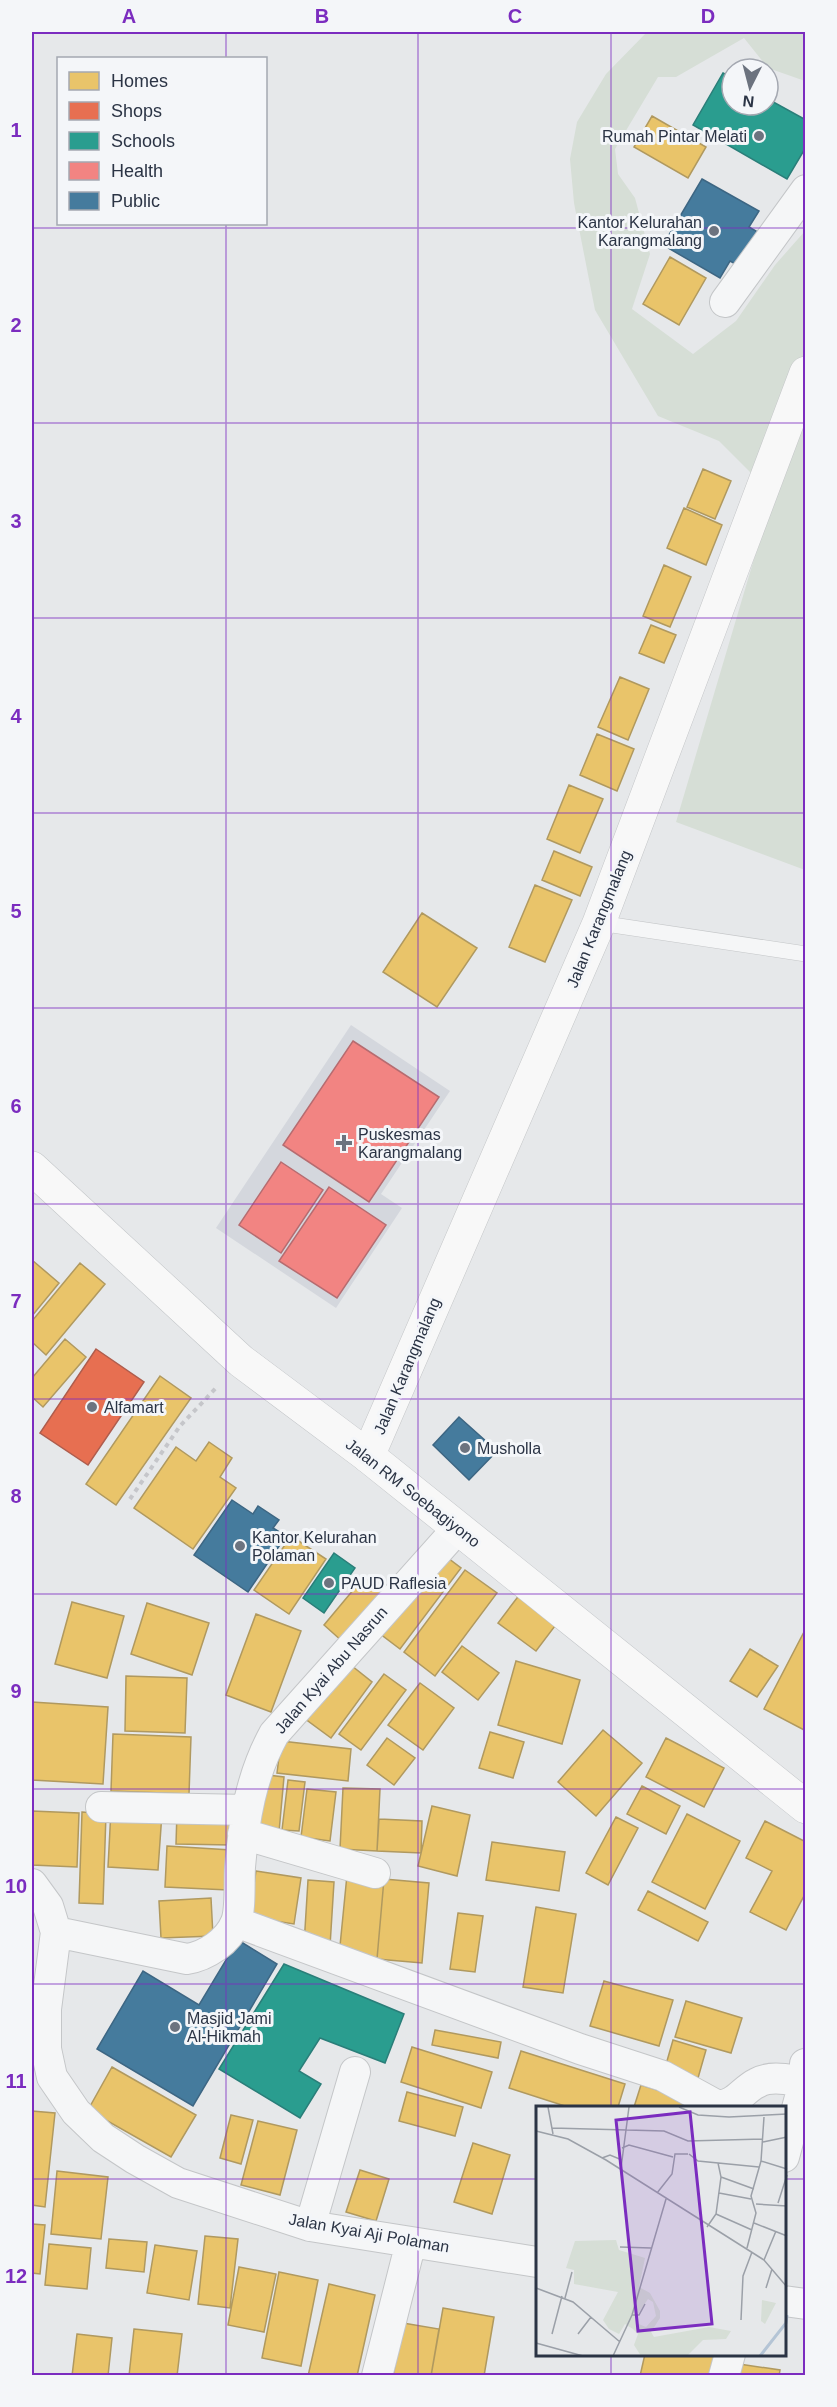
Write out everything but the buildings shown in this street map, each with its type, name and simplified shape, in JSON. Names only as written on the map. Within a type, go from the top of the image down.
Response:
[{"type":"street","points":[[725,302],[806,190]]},
{"type":"street","name":"Jalan Karangmalang","points":[[368,1456],[600,923],[806,373]]},
{"type":"street","name":"Jalan RM Soebagiyono","points":[[32,1168],[241,1361],[368,1456],[806,1807]]},
{"type":"street","name":"Jalan Kyai Abu Nasrun","points":[[236,1922],[245,1822],[258,1767],[274,1734],[458,1528]]},
{"type":"street","points":[[101,1807],[245,1822],[375,1873]]},
{"type":"street","points":[[32,1884],[48,1906],[56,1932],[46,2009],[46,2049],[41,2076]]},
{"type":"street","points":[[56,1932],[187,1959],[198,1957],[218,1946],[236,1922],[445,2000],[663,2076],[716,2105],[734,2101],[756,2083],[805,2072],[786,2149]]},
{"type":"street","points":[[310,2226],[355,2072]]},
{"type":"street","name":"Jalan Kyai Aji Polaman","points":[[41,2076],[103,2138],[178,2183],[310,2226],[536,2262]]},
{"type":"street","points":[[377,2376],[411,2242]]},
{"type":"street","points":[[786,2301],[806,2304]]},
{"type":"street","points":[[724,2376],[730,2356]]},
{"type":"lane","points":[[600,923],[806,954]]},
{"type":"path","points":[[130,1498],[180,1426],[241,1361]]},
{"type":"shaded area","points":[[647,32],[805,32],[805,81],[780,72],[780,57],[759,57],[744,38],[676,77],[658,77],[615,149],[618,174],[635,198],[650,254],[632,309],[693,354],[736,321],[775,265],[805,231],[805,870],[676,822],[773,495],[719,441],[658,416],[595,310],[574,203],[570,159],[577,122],[606,74]]},
{"type":"shaded area","name":"Puskesmas Karangmalang","points":[[351,1025],[450,1091],[381,1194],[402,1208],[336,1308],[216,1228]]},
{"type":"place","name":"Rumah Pintar Melati","points":[[759,136]]},
{"type":"place","name":"Kantor Kelurahan Karangmalang","points":[[714,231]]},
{"type":"place","name":"Puskesmas Karangmalang","points":[[344,1143]]},
{"type":"place","name":"Alfamart","points":[[92,1407]]},
{"type":"place","name":"Musholla","points":[[465,1448]]},
{"type":"place","name":"Kantor Kelurahan Polaman","points":[[240,1546]]},
{"type":"place","name":"PAUD Raflesia","points":[[329,1583]]},
{"type":"place","name":"Masjid Jami Al-Hikmah","points":[[175,2027]]}]
